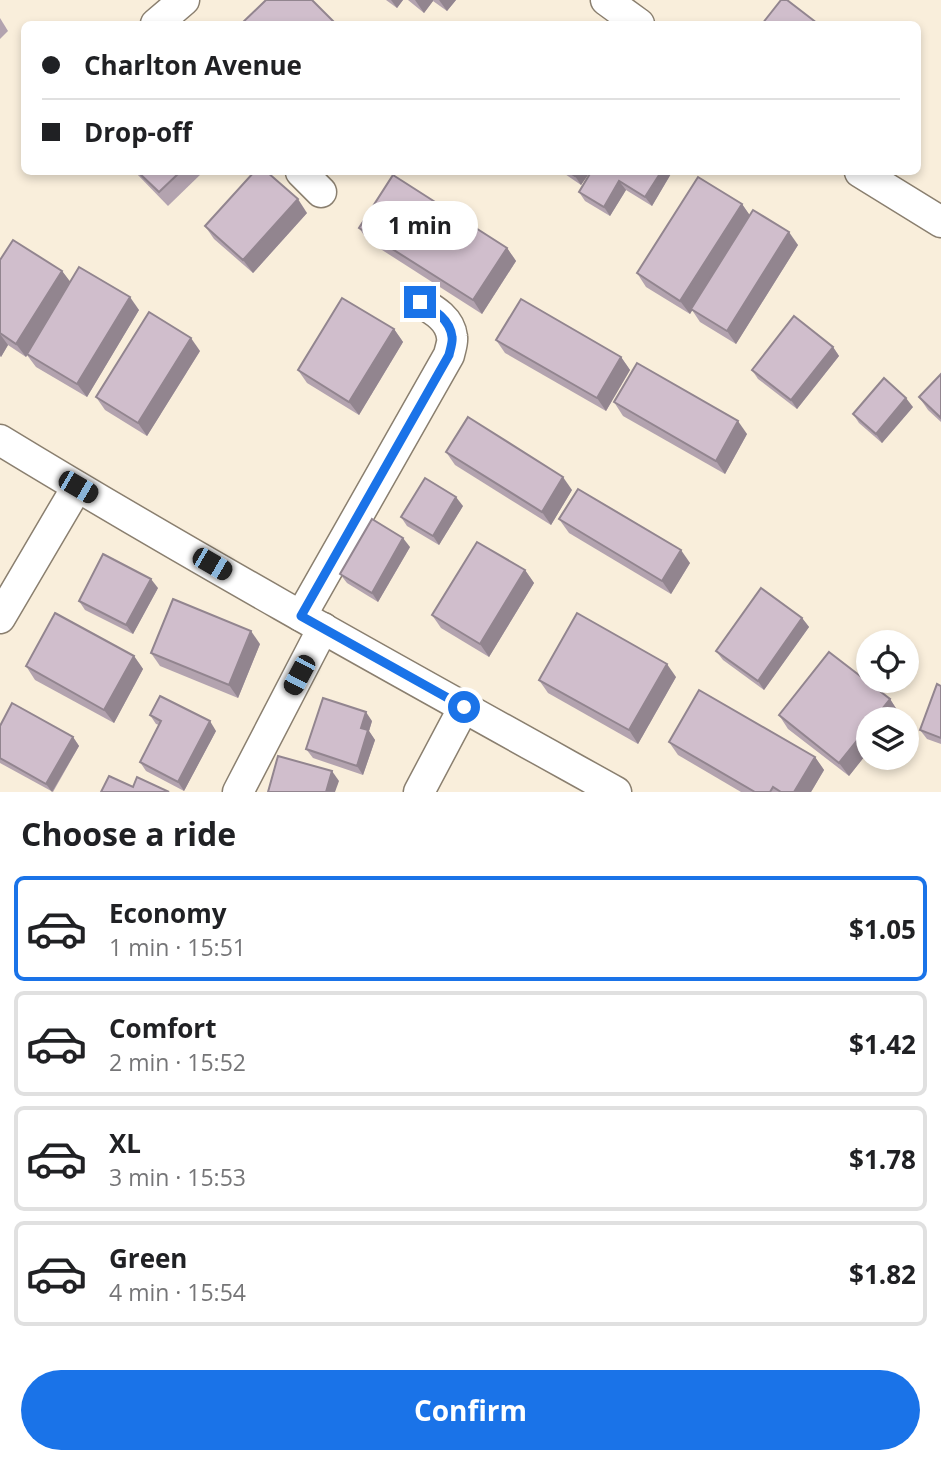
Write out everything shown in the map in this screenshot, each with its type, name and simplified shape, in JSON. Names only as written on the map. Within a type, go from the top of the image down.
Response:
[{"type":"street","points":[[160,21],[184,0]]},
{"type":"street","points":[[606,0],[635,21]]},
{"type":"street","points":[[865,175],[941,222]]},
{"type":"street","points":[[238,792],[312,622],[449,355],[453,338],[448,325],[439,313],[420,302]]},
{"type":"street","points":[[0,440],[312,622],[616,792]]},
{"type":"street","points":[[0,618],[78,487]]},
{"type":"street","points":[[419,792],[464,707]]},
{"type":"building","points":[[266,0],[312,0],[333,21],[244,21]]},
{"type":"building","points":[[781,0],[787,0],[814,21],[764,21]]},
{"type":"building","points":[[141,175],[177,175],[159,192]]},
{"type":"building","points":[[251,175],[270,175],[298,199],[243,260],[205,226]]},
{"type":"building","points":[[393,175],[507,248],[473,300],[359,228]]},
{"type":"building","points":[[589,175],[659,175],[645,197],[619,181],[604,207],[579,192]]},
{"type":"building","points":[[698,177],[742,204],[680,301],[637,273]]},
{"type":"building","points":[[753,210],[789,232],[727,331],[691,309]]},
{"type":"building","points":[[13,240],[62,271],[16,344],[0,333],[0,260]]},
{"type":"building","points":[[79,267],[130,297],[77,384],[27,354]]},
{"type":"building","points":[[342,298],[394,329],[349,402],[298,370]]},
{"type":"building","points":[[521,299],[621,357],[597,398],[496,340]]},
{"type":"building","points":[[149,312],[191,338],[138,423],[96,397]]},
{"type":"building","points":[[794,316],[833,347],[791,400],[752,370]]},
{"type":"building","points":[[637,363],[738,421],[716,461],[614,402]]},
{"type":"building","points":[[941,374],[941,418],[919,397]]},
{"type":"building","points":[[884,378],[906,398],[876,434],[853,414]]},
{"type":"building","points":[[468,417],[563,477],[542,512],[446,452]]},
{"type":"building","points":[[425,478],[456,497],[433,536],[401,517]]},
{"type":"building","points":[[578,489],[681,550],[662,581],[559,519]]},
{"type":"building","points":[[372,519],[403,538],[372,593],[340,574]]},
{"type":"building","points":[[477,542],[525,570],[480,644],[432,615]]},
{"type":"building","points":[[103,554],[151,579],[126,625],[79,601]]},
{"type":"building","points":[[761,588],[802,618],[758,681],[716,651]]},
{"type":"building","points":[[173,599],[251,631],[229,685],[151,653]]},
{"type":"building","points":[[55,613],[134,656],[104,710],[26,666]]},
{"type":"building","points":[[577,613],[667,664],[629,730],[539,680]]},
{"type":"building","points":[[829,652],[856,673],[856,693],[882,693],[890,699],[884,707],[856,707],[856,742],[839,763],[779,715]]},
{"type":"building","points":[[937,684],[941,686],[941,738],[920,730]]},
{"type":"building","points":[[699,690],[815,757],[794,792],[781,792],[773,787],[770,792],[755,792],[669,742]]},
{"type":"building","points":[[160,696],[210,721],[178,782],[140,762],[161,721],[150,715]]},
{"type":"building","points":[[323,698],[366,712],[361,728],[368,730],[357,766],[306,749]]},
{"type":"building","points":[[12,703],[73,737],[46,784],[0,758],[0,726]]},
{"type":"building","points":[[278,756],[332,771],[326,792],[268,792]]},
{"type":"building","points":[[109,776],[133,787],[137,777],[169,792],[101,792]]},
{"type":"route","points":[[420,302],[439,313],[448,325],[453,338],[449,355],[301,616],[464,707]]}]
